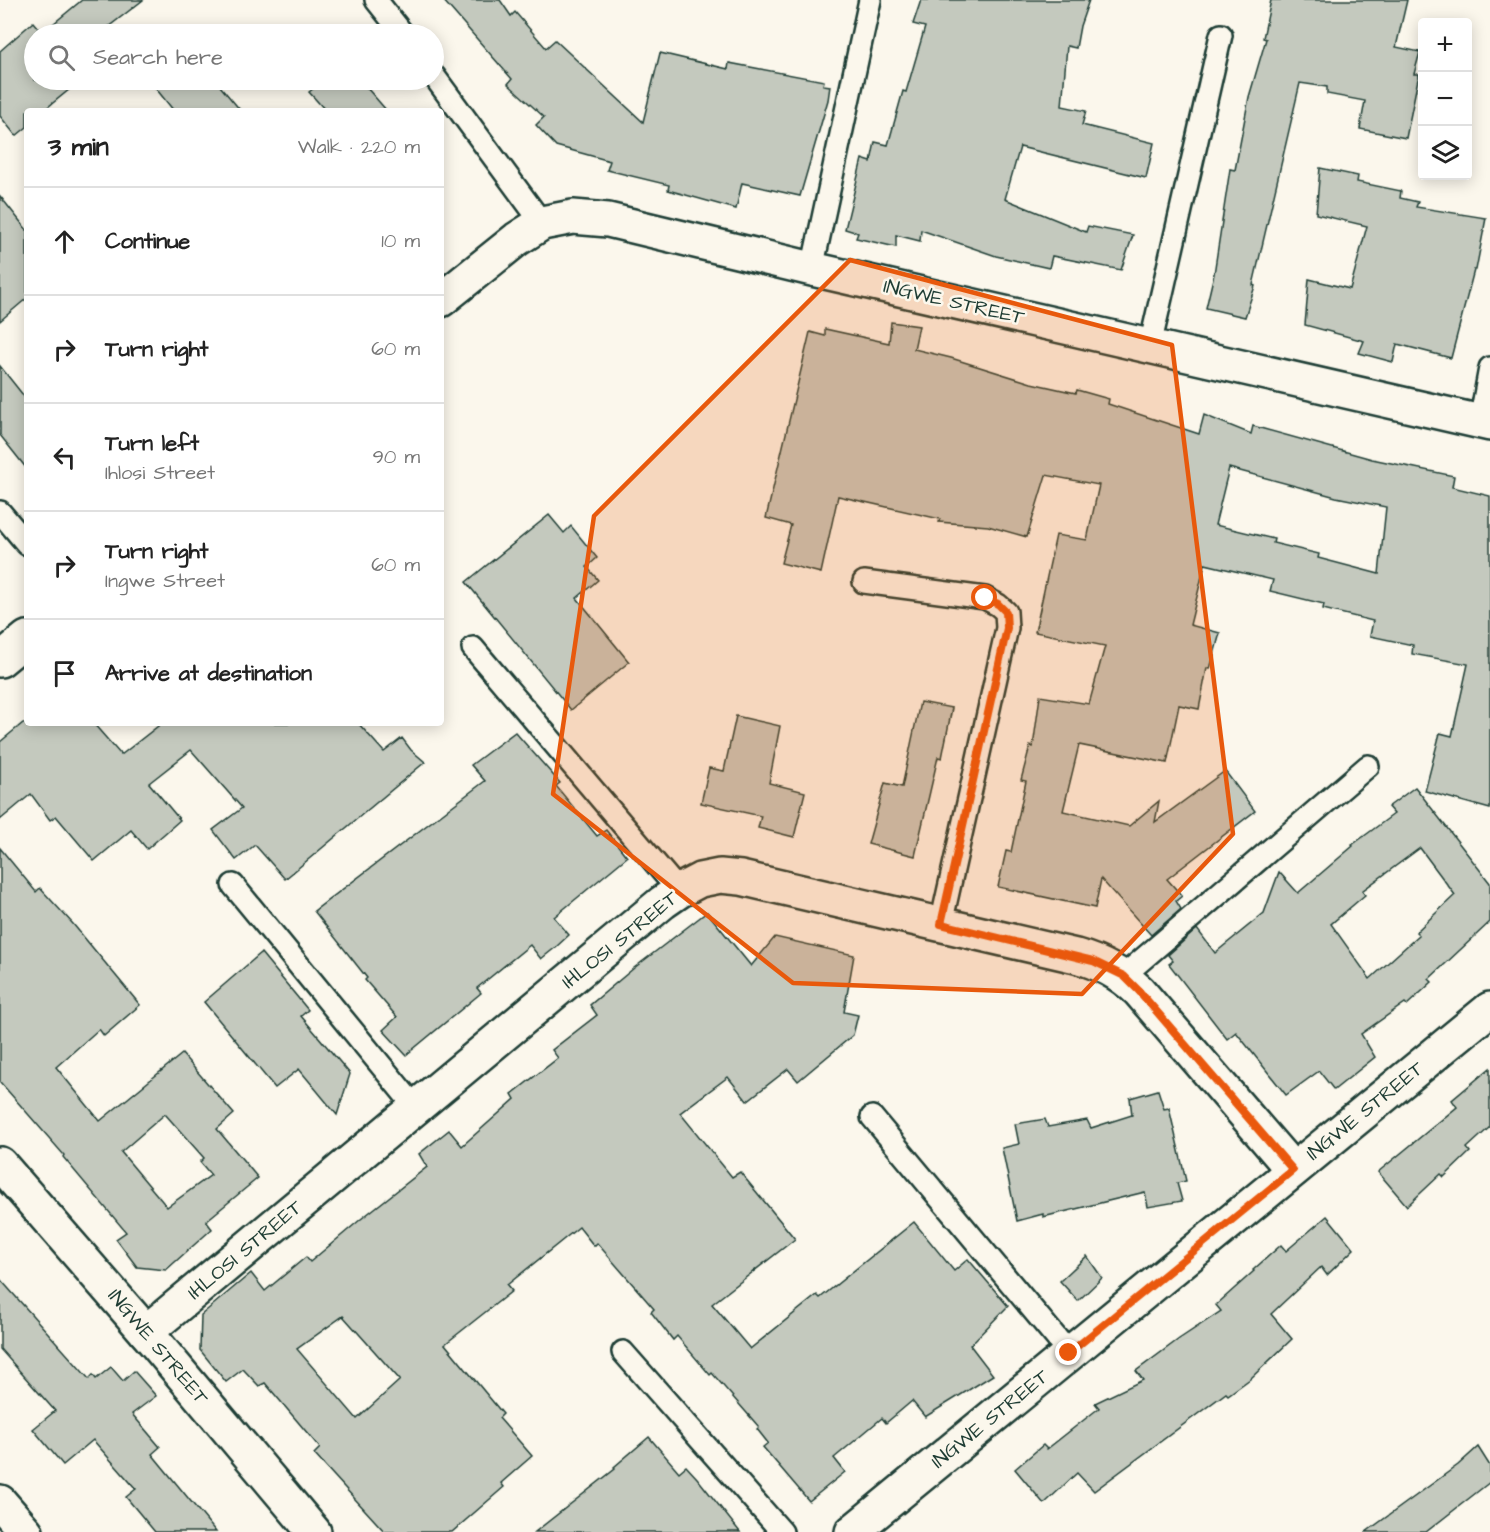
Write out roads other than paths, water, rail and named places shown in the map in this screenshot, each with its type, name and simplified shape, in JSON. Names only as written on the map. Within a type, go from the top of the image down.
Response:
[{"type":"street","name":"INGWE STREET","points":[[444,298],[517,239],[542,223],[573,217],[608,220],[1485,423]]},
{"type":"street","points":[[0,660],[24,640]]},
{"type":"street","name":"IHLOSI STREET","points":[[146,1332],[654,910],[679,891],[700,880],[720,876],[741,878],[1084,959],[1124,976],[1293,1170]]},
{"type":"street","name":"INGWE STREET","points":[[852,1532],[1490,1010]]},
{"type":"street","name":"INGWE STREET","points":[[0,1164],[146,1332],[314,1532]]},
{"type":"street","points":[[0,1502],[26,1532]]},
{"type":"lane","points":[[812,269],[870,0]]},
{"type":"lane","points":[[383,2],[397,24]]},
{"type":"lane","points":[[1150,346],[1221,35]]},
{"type":"lane","points":[[444,90],[542,223]]},
{"type":"lane","points":[[1485,423],[1490,368]]},
{"type":"lane","points":[[0,512],[24,540]]},
{"type":"lane","points":[[864,582],[985,598],[998,604],[1006,612],[1007,628],[941,924]]},
{"type":"lane","points":[[473,648],[679,891]]},
{"type":"lane","points":[[1124,976],[1368,766]]},
{"type":"lane","points":[[233,885],[416,1108]]},
{"type":"lane","points":[[872,1118],[1069,1353]]},
{"type":"lane","points":[[623,1352],[782,1532]]}]
